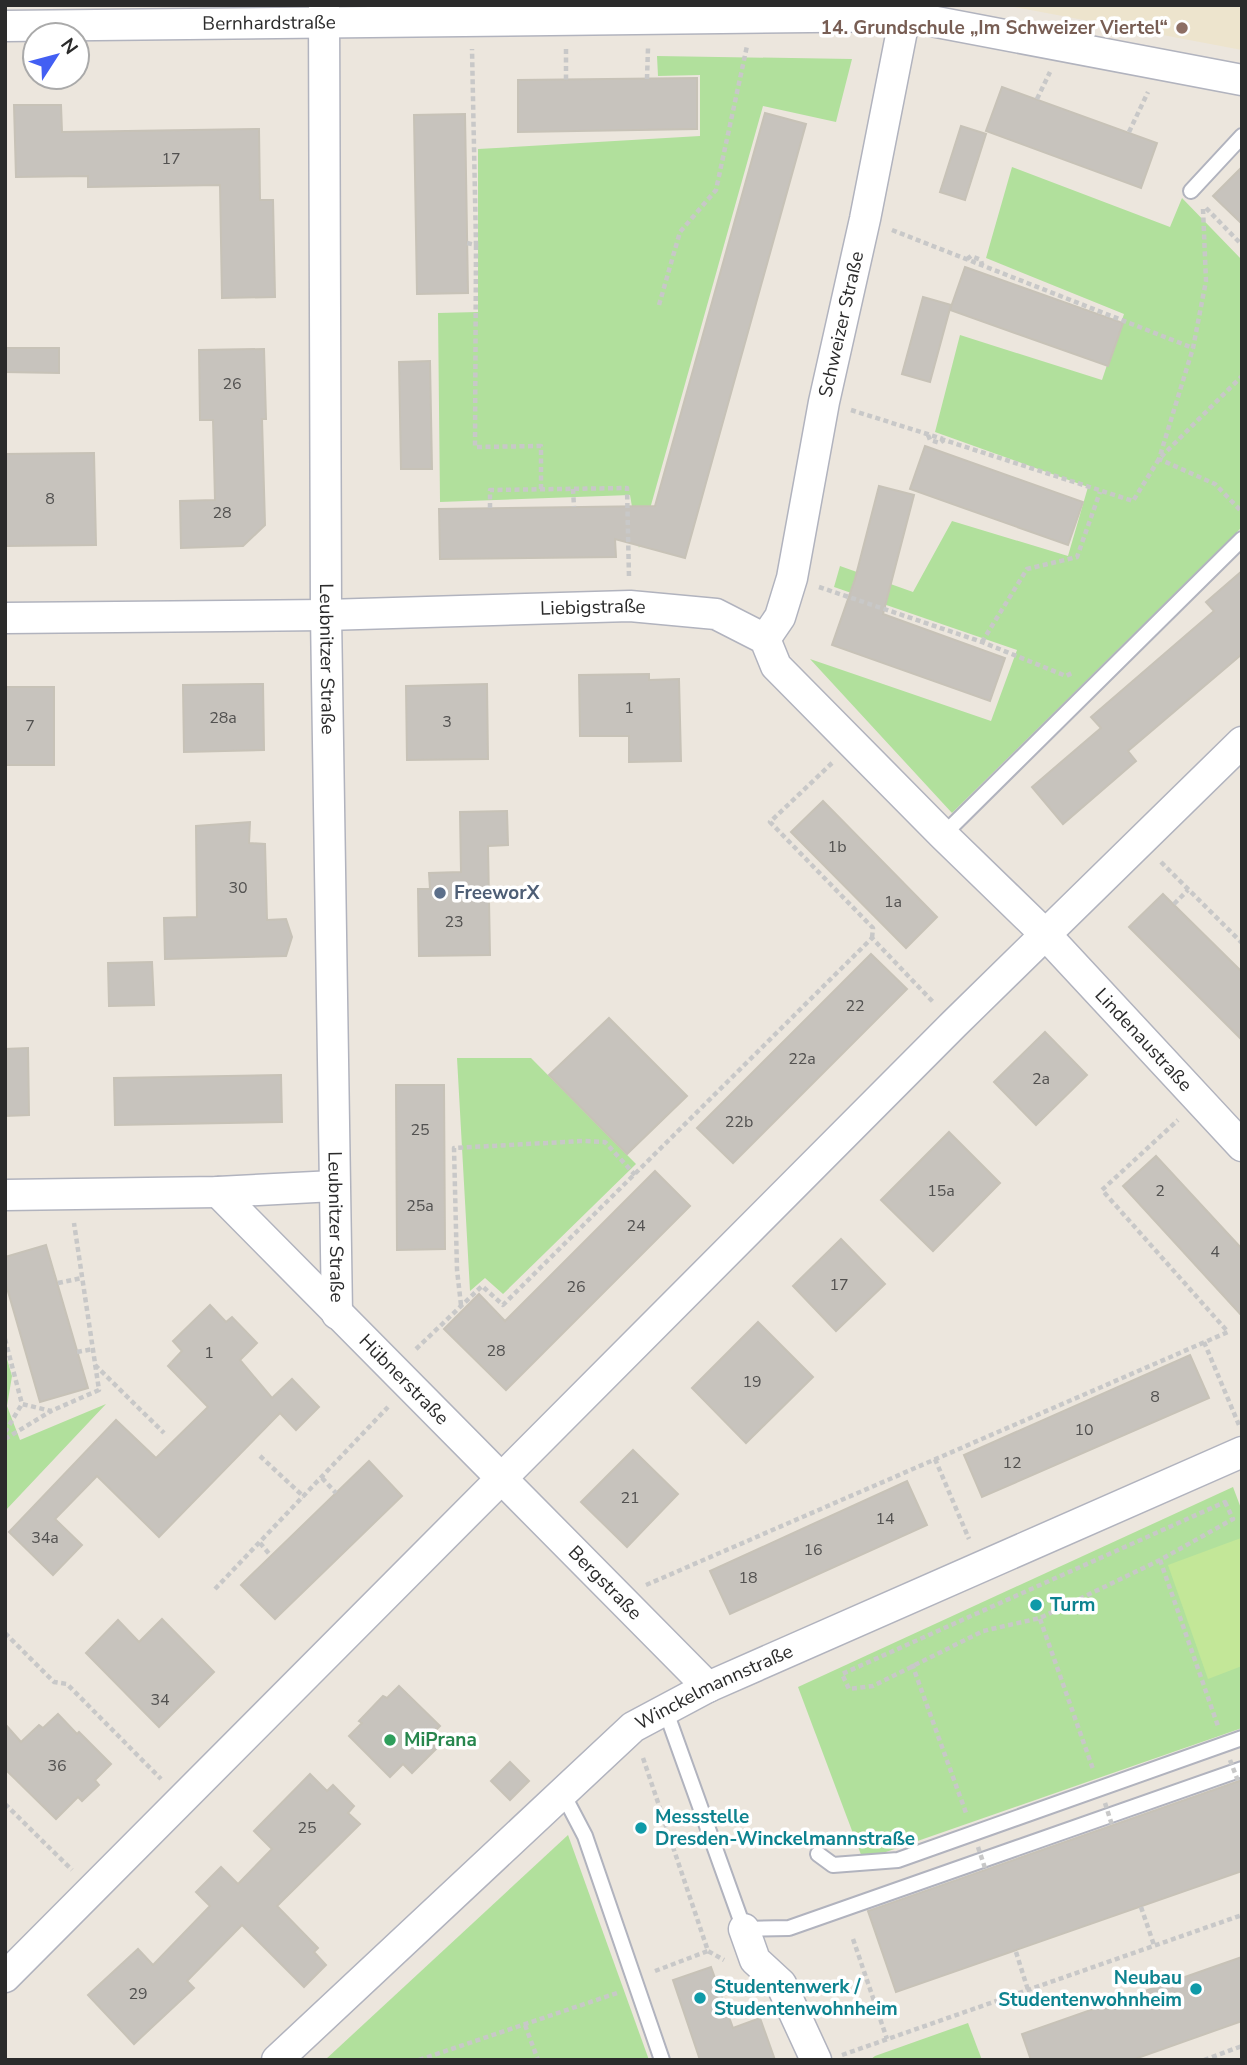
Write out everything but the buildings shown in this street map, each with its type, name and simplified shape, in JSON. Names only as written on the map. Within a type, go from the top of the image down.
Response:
[{"type":"street","name":"Bernhardstraße","points":[[5,26],[324,14],[471,21],[753,18],[906,10],[1161,65],[1242,79]]},
{"type":"street","name":"Schweizer Straße","points":[[765,639],[780,617],[792,578],[824,402],[865,219],[906,10]]},
{"type":"street","name":"Leubnitzer Straße","points":[[324,14],[326,615],[337,1314]]},
{"type":"street","name":"Liebigstraße","points":[[5,618],[326,615],[630,606],[716,614],[765,639]]},
{"type":"street","points":[[765,639],[776,666],[1045,934]]},
{"type":"street","points":[[5,1977],[954,1024],[1242,742]]},
{"type":"street","name":"Lindenaustraße","points":[[1045,934],[1242,1146]]},
{"type":"street","points":[[5,1195],[218,1192],[334,1186]]},
{"type":"street","name":"Hübnerstraße","points":[[218,1192],[503,1478]]},
{"type":"street","name":"Winckelmannstraße","points":[[277,2060],[633,1727],[708,1686],[1242,1452]]},
{"type":"street","name":"Bergstraße","points":[[503,1478],[708,1686]]},
{"type":"street","points":[[744,1929],[755,1960],[781,1984],[828,2058]]},
{"type":"lane","points":[[1191,191],[1242,136]]},
{"type":"lane","points":[[943,835],[1242,539]]},
{"type":"lane","points":[[665,1709],[744,1929],[789,1928],[1236,1770]]},
{"type":"lane","points":[[818,1854],[833,1865],[898,1860],[976,1840],[1102,1796],[1242,1738]]},
{"type":"lane","points":[[562,1794],[585,1836],[662,2060]]},
{"type":"path","points":[[659,305],[680,232],[716,190],[753,18]]},
{"type":"path","points":[[471,21],[476,154],[475,447],[541,446],[541,489]]},
{"type":"path","points":[[1129,132],[1161,65]]},
{"type":"path","points":[[466,154],[476,154]]},
{"type":"path","points":[[824,402],[928,435],[930,440],[940,443],[944,440],[1133,501],[1159,458],[1193,348],[1206,281],[1202,204],[1242,244]]},
{"type":"path","points":[[865,219],[967,259],[971,256],[981,260],[982,265],[1193,348]]},
{"type":"path","points":[[467,243],[476,245]]},
{"type":"path","points":[[1159,458],[1242,376]]},
{"type":"path","points":[[1159,458],[1215,484],[1242,512]]},
{"type":"path","points":[[490,508],[490,490],[627,488],[630,606]]},
{"type":"path","points":[[573,489],[574,507]]},
{"type":"path","points":[[982,642],[1027,569],[1077,558],[1100,492]]},
{"type":"path","points":[[792,578],[982,642],[1066,676]]},
{"type":"path","points":[[215,1590],[322,1478],[461,1306],[482,1286],[503,1305],[872,938],[873,928],[770,821],[852,744]]},
{"type":"path","points":[[1141,842],[1242,943]]},
{"type":"path","points":[[1174,904],[1188,890]]},
{"type":"path","points":[[872,938],[954,1024]]},
{"type":"path","points":[[620,1596],[1228,1332],[1102,1190],[1200,1100]]},
{"type":"path","points":[[461,1306],[457,1270],[454,1148],[605,1142],[635,1175]]},
{"type":"path","points":[[5,1439],[51,1411],[99,1390],[69,1194]]},
{"type":"path","points":[[58,1283],[82,1278]]},
{"type":"path","points":[[5,1339],[22,1404],[5,1432]]},
{"type":"path","points":[[1204,1342],[1242,1433]]},
{"type":"path","points":[[77,1352],[93,1349]]},
{"type":"path","points":[[95,1365],[164,1433]]},
{"type":"path","points":[[22,1404],[51,1411]]},
{"type":"path","points":[[260,1456],[304,1497]]},
{"type":"path","points":[[935,1459],[981,1567]]},
{"type":"path","points":[[322,1478],[336,1493]]},
{"type":"path","points":[[1226,1502],[1233,1519],[1160,1560],[1040,1618],[983,1631],[912,1664],[873,1686],[849,1689],[842,1674],[1226,1502]]},
{"type":"path","points":[[260,1543],[271,1556]]},
{"type":"path","points":[[1160,1560],[1225,1744]]},
{"type":"path","points":[[1040,1618],[1112,1825]]},
{"type":"path","points":[[5,1633],[54,1682],[67,1684],[182,1801]]},
{"type":"path","points":[[912,1664],[985,1868]]},
{"type":"path","points":[[419,2060],[525,2025],[636,1983],[708,1951],[633,1727]]},
{"type":"path","points":[[5,1804],[92,1890]]},
{"type":"path","points":[[1141,1907],[1154,1945]]},
{"type":"path","points":[[828,2058],[1242,1915]]},
{"type":"path","points":[[853,1938],[887,2039]]},
{"type":"path","points":[[1016,1952],[1028,1990]]},
{"type":"path","points":[[525,2025],[538,2060]]},
{"type":"path","points":[[1204,2060],[1242,2046]]},
{"type":"shaded area","name":"14. Grundschule „Im Schweizer Viertel“","points":[[1004,5],[1242,5],[1242,50]]},
{"type":"green space","points":[[657,56],[852,59],[836,122],[763,106],[639,548],[630,495],[440,502],[438,313],[478,312],[478,149],[700,136],[700,75],[658,76]]},
{"type":"green space","points":[[1012,167],[1170,227],[1182,198],[1242,260],[1242,527],[952,813],[810,659],[991,721],[1017,650],[834,587],[840,566],[913,592],[952,521],[1068,556],[1088,487],[935,432],[960,335],[1102,380],[1124,314],[986,258]]},
{"type":"green space","points":[[457,1058],[531,1058],[636,1164],[503,1294],[485,1278],[470,1291]]},
{"type":"green space","points":[[5,1352],[12,1376],[7,1406],[20,1440],[106,1404],[5,1511]]},
{"type":"green space","points":[[1233,1487],[1242,1511],[1242,1728],[863,1860],[798,1687]]},
{"type":"green space","points":[[1241,1538],[1242,1666],[1208,1679],[1168,1565]]},
{"type":"green space","points":[[568,1835],[649,2060],[325,2060]]},
{"type":"green space","points":[[968,2023],[982,2060],[870,2060],[875,2056]]},
{"type":"place","name":"14. Grundschule „Im Schweizer Viertel“","points":[[1182,28]]},
{"type":"place","name":"FreeworX","points":[[440,893]]},
{"type":"place","name":"Turm","points":[[1036,1605]]},
{"type":"place","name":"MiPrana","points":[[390,1740]]},
{"type":"place","name":"Messstelle Dresden-Winckelmannstraße","points":[[641,1828]]},
{"type":"place","name":"Neubau Studentenwohnheim","points":[[1196,1989]]},
{"type":"place","name":"Studentenwerk / Studentenwohnheim","points":[[700,1998]]}]
